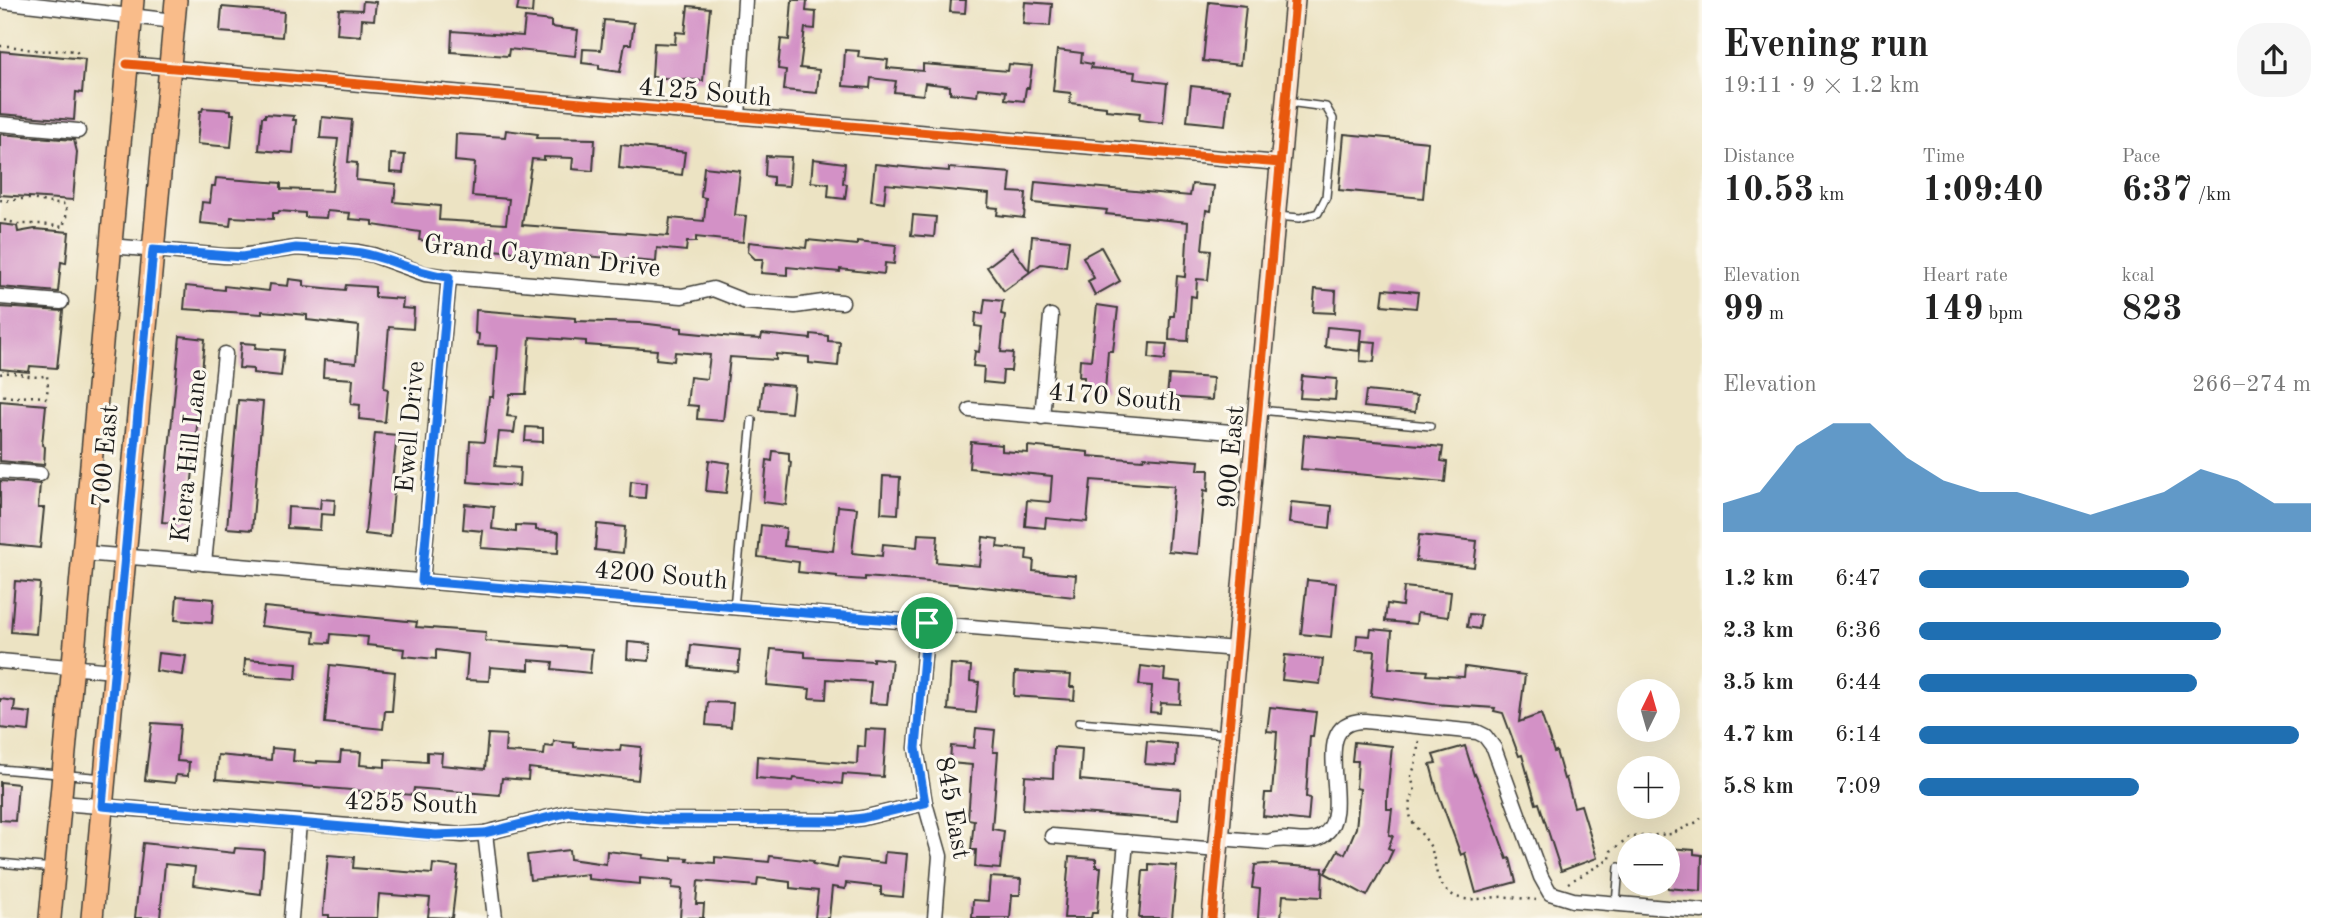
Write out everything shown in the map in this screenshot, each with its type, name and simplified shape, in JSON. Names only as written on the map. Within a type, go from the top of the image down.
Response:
[{"type":"main road","name":"900 East","points":[[1212,918],[1295,0]]},
{"type":"main road","name":"700 East","points":[[50,918],[132,8]]},
{"type":"main road","name":"700 East","points":[[92,918],[175,10]]},
{"type":"street","points":[[738,117],[746,0]]},
{"type":"street","points":[[0,1],[175,10]]},
{"type":"street","name":"4125 South","points":[[127,64],[1280,163]]},
{"type":"street","points":[[0,124],[78,131]]},
{"type":"street","name":"Grand Cayman Drive","points":[[111,246],[233,257],[296,248],[358,252],[425,274],[449,277],[682,296],[713,289],[747,302],[795,306],[842,302]]},
{"type":"street","name":"Ewell Drive","points":[[422,581],[449,277]]},
{"type":"street","points":[[0,297],[61,302]]},
{"type":"street","points":[[1042,416],[1051,316]]},
{"type":"street","name":"Kiera Hill Lane","points":[[204,563],[225,354]]},
{"type":"street","name":"4170 South","points":[[970,410],[1255,434]]},
{"type":"street","points":[[0,471],[40,474]]},
{"type":"street","name":"4200 South","points":[[83,552],[1236,649]]},
{"type":"street","name":"845 East","points":[[927,623],[916,748],[925,803],[940,856],[935,918]]},
{"type":"street","points":[[0,661],[114,671]]},
{"type":"street","points":[[1052,836],[1126,842],[1219,839],[1268,833],[1275,839],[1312,841],[1325,835],[1335,815],[1337,792],[1334,747],[1340,729],[1349,723],[1365,721],[1477,732],[1485,736],[1494,748],[1541,877],[1550,893],[1573,900],[1702,911]]},
{"type":"street","name":"4255 South","points":[[61,803],[436,835],[485,833],[570,812],[660,820],[839,821],[925,803]]},
{"type":"street","points":[[290,918],[299,823]]},
{"type":"street","points":[[485,833],[495,918]]},
{"type":"street","points":[[1119,918],[1126,842]]},
{"type":"lane","points":[[1275,216],[1300,218],[1318,212],[1322,207],[1326,197],[1333,119],[1326,107],[1285,102]]},
{"type":"lane","points":[[1257,410],[1430,426]]},
{"type":"lane","points":[[734,607],[752,420]]},
{"type":"lane","points":[[1079,722],[1228,734]]},
{"type":"lane","points":[[0,769],[104,778]]},
{"type":"lane","points":[[0,863],[54,868]]},
{"type":"lane","points":[[1616,904],[1617,892]]},
{"type":"path","points":[[0,46],[76,51],[79,56]]},
{"type":"path","points":[[0,200],[10,202],[27,198],[45,203],[65,204],[67,213],[63,227],[18,224],[0,219]]},
{"type":"path","points":[[0,373],[16,372],[33,378],[47,375],[48,388],[46,398],[26,395],[7,398],[0,394]]},
{"type":"path","points":[[1419,737],[1411,776],[1415,791],[1411,799],[1410,818],[1413,826],[1433,851],[1434,866],[1441,884],[1458,897],[1477,901],[1499,897],[1540,900]]},
{"type":"path","points":[[1561,888],[1610,859],[1611,851],[1629,837],[1671,834],[1702,817]]},
{"type":"building","points":[[519,0],[533,0],[532,13],[517,11]]},
{"type":"building","points":[[792,0],[807,0],[806,11],[816,12],[815,29],[805,28],[800,68],[819,70],[817,93],[784,90],[786,70],[778,69],[781,39],[789,40]]},
{"type":"building","points":[[951,0],[966,0],[965,13],[950,12]]},
{"type":"building","points":[[363,1],[376,2],[374,20],[362,19],[361,36],[337,34],[339,9],[362,10]]},
{"type":"building","points":[[1025,2],[1052,4],[1050,26],[1023,24]]},
{"type":"building","points":[[1209,2],[1246,6],[1240,65],[1203,61]]},
{"type":"building","points":[[688,6],[710,8],[703,81],[652,77],[654,43],[675,44],[676,32],[685,33]]},
{"type":"building","points":[[222,7],[284,12],[282,37],[220,32]]},
{"type":"building","points":[[525,18],[551,21],[551,27],[578,30],[575,56],[509,49],[508,56],[451,52],[452,31],[523,36]]},
{"type":"building","points":[[604,20],[634,23],[631,44],[625,44],[620,72],[582,63],[583,49],[601,50]]},
{"type":"building","points":[[845,50],[859,51],[858,57],[888,60],[887,68],[923,71],[923,64],[1008,71],[1009,64],[1032,66],[1029,88],[1026,88],[1024,101],[1005,99],[1006,91],[978,88],[977,96],[950,93],[950,86],[925,83],[923,95],[894,92],[896,81],[871,78],[870,88],[843,86]]},
{"type":"building","points":[[1057,50],[1082,53],[1081,62],[1092,64],[1091,68],[1135,72],[1134,79],[1167,83],[1163,123],[1139,120],[1140,113],[1070,103],[1071,93],[1053,91]]},
{"type":"building","points":[[0,51],[85,59],[82,93],[76,92],[74,120],[0,114]]},
{"type":"building","points":[[1191,86],[1229,90],[1225,125],[1187,121]]},
{"type":"building","points":[[203,108],[231,110],[231,114],[234,114],[231,147],[197,144],[200,111]]},
{"type":"building","points":[[265,114],[294,116],[293,120],[296,120],[293,153],[259,150],[262,117],[265,117]]},
{"type":"building","points":[[322,117],[352,120],[348,162],[357,163],[356,180],[396,184],[394,202],[440,206],[439,220],[506,224],[509,199],[472,196],[475,163],[455,161],[456,134],[505,137],[506,130],[538,134],[537,138],[595,139],[593,171],[572,169],[573,158],[532,159],[522,225],[668,236],[670,218],[704,221],[706,198],[701,197],[704,167],[740,171],[735,215],[746,216],[743,242],[696,237],[696,242],[687,242],[686,251],[657,248],[656,262],[492,250],[419,240],[420,232],[373,225],[373,221],[349,219],[350,213],[327,211],[326,218],[305,217],[305,213],[279,211],[273,213],[273,219],[231,217],[230,226],[200,223],[202,202],[210,203],[216,178],[281,183],[281,189],[332,191],[338,139],[320,138]]},
{"type":"building","points":[[0,134],[74,140],[77,152],[73,200],[0,195]]},
{"type":"building","points":[[1344,134],[1428,142],[1423,198],[1339,190]]},
{"type":"building","points":[[621,145],[685,152],[682,175],[619,168]]},
{"type":"building","points":[[391,154],[405,155],[403,173],[390,172]]},
{"type":"building","points":[[766,156],[791,157],[789,186],[773,185],[773,177],[765,176]]},
{"type":"building","points":[[813,159],[845,163],[845,199],[828,197],[829,184],[811,182]]},
{"type":"building","points":[[875,164],[1011,173],[1009,192],[1026,193],[1024,218],[997,215],[998,208],[988,207],[989,194],[886,184],[884,203],[871,201]]},
{"type":"building","points":[[1035,182],[1190,196],[1192,184],[1214,186],[1211,211],[1206,210],[1202,249],[1211,250],[1208,280],[1197,279],[1196,297],[1191,296],[1188,341],[1169,340],[1177,276],[1185,277],[1188,222],[1033,203]]},
{"type":"building","points":[[913,215],[936,217],[934,237],[911,235]]},
{"type":"building","points":[[0,224],[17,226],[18,232],[35,229],[69,232],[66,263],[61,262],[58,292],[0,287]]},
{"type":"building","points":[[1032,236],[1069,240],[1066,267],[1041,264],[1004,291],[987,267],[1012,248],[1029,271]]},
{"type":"building","points":[[807,240],[857,245],[857,241],[896,245],[894,264],[885,263],[884,274],[787,267],[787,275],[761,273],[763,259],[755,259],[748,252],[749,242],[806,248]]},
{"type":"building","points":[[1101,247],[1120,281],[1095,295],[1088,281],[1094,278],[1083,257]]},
{"type":"building","points":[[289,279],[304,281],[304,286],[345,290],[346,285],[375,287],[375,297],[403,299],[402,308],[414,309],[413,329],[389,327],[384,388],[388,389],[385,422],[359,419],[360,405],[351,404],[353,379],[323,377],[324,360],[356,363],[359,326],[307,320],[307,315],[184,309],[186,286],[224,290],[224,286],[269,291],[270,284],[288,286]]},
{"type":"building","points":[[1315,289],[1336,291],[1335,313],[1313,312]]},
{"type":"building","points":[[1384,289],[1418,292],[1416,308],[1382,305]]},
{"type":"building","points":[[985,299],[1003,301],[1001,314],[1005,315],[1001,352],[1013,353],[1011,371],[1003,371],[1002,384],[983,382],[984,367],[973,366],[975,351],[979,352],[982,327],[975,326],[976,313],[983,314]]},
{"type":"building","points":[[1097,305],[1118,308],[1113,351],[1108,351],[1105,391],[1084,390],[1084,377],[1079,377],[1080,359],[1091,360]]},
{"type":"building","points":[[0,307],[63,311],[57,368],[30,366],[29,372],[0,369]]},
{"type":"building","points":[[476,310],[575,318],[575,321],[640,323],[682,328],[682,332],[744,338],[761,339],[762,334],[811,339],[811,334],[828,336],[828,341],[840,342],[838,366],[809,363],[809,357],[776,354],[776,360],[730,357],[723,421],[697,419],[698,406],[687,405],[690,377],[707,379],[710,355],[675,352],[674,361],[656,359],[657,350],[586,345],[586,341],[530,337],[526,394],[510,394],[507,416],[516,417],[514,433],[499,432],[495,466],[520,468],[519,486],[468,482],[470,441],[484,442],[489,397],[493,397],[497,346],[478,345],[479,334],[475,333]]},
{"type":"building","points":[[1327,327],[1361,330],[1359,351],[1325,347]]},
{"type":"building","points":[[180,336],[205,339],[188,524],[162,522]]},
{"type":"building","points":[[1362,341],[1376,342],[1374,362],[1360,361]]},
{"type":"building","points":[[241,343],[256,344],[255,348],[284,350],[281,376],[253,373],[253,369],[239,368]]},
{"type":"building","points":[[1150,343],[1167,344],[1165,360],[1149,358]]},
{"type":"building","points":[[1169,375],[1213,378],[1212,400],[1167,397]]},
{"type":"building","points":[[1302,376],[1337,379],[1335,400],[1300,398]]},
{"type":"building","points":[[763,383],[794,386],[791,413],[760,410]]},
{"type":"building","points":[[1366,391],[1417,396],[1415,412],[1364,407]]},
{"type":"building","points":[[238,400],[263,402],[252,530],[227,528]]},
{"type":"building","points":[[0,401],[46,405],[42,445],[45,447],[44,465],[0,461]]},
{"type":"building","points":[[526,427],[543,428],[543,442],[525,441]]},
{"type":"building","points":[[375,433],[397,435],[391,490],[394,490],[390,537],[365,534]]},
{"type":"building","points":[[1304,435],[1443,447],[1441,461],[1447,462],[1445,482],[1301,469]]},
{"type":"building","points":[[971,442],[1002,445],[1002,451],[1028,453],[1028,446],[1088,452],[1088,456],[1199,461],[1198,470],[1209,470],[1208,491],[1204,490],[1198,554],[1168,551],[1174,486],[1091,480],[1087,522],[1046,518],[1045,528],[1025,526],[1027,500],[1050,502],[1052,476],[969,468]]},
{"type":"building","points":[[773,451],[789,453],[791,462],[786,505],[763,502],[767,460],[772,461]]},
{"type":"building","points":[[709,460],[730,463],[726,493],[706,491]]},
{"type":"building","points":[[883,476],[900,477],[898,514],[881,513]]},
{"type":"building","points":[[0,481],[40,484],[38,508],[44,508],[40,548],[0,544]]},
{"type":"building","points":[[631,481],[646,483],[645,498],[630,497]]},
{"type":"building","points":[[321,499],[335,500],[334,515],[321,514],[320,530],[287,528],[288,507],[320,509]]},
{"type":"building","points":[[1291,502],[1332,506],[1330,528],[1289,523]]},
{"type":"building","points":[[465,504],[494,507],[492,529],[516,532],[516,525],[536,526],[536,530],[559,532],[558,553],[481,548],[483,531],[463,529]]},
{"type":"building","points":[[838,506],[857,508],[852,553],[882,556],[883,544],[917,547],[918,534],[938,535],[936,562],[980,566],[983,537],[998,539],[997,547],[1027,550],[1026,559],[1034,560],[1033,571],[1076,575],[1074,597],[955,584],[865,577],[865,580],[837,578],[798,572],[799,562],[758,557],[761,525],[786,528],[784,546],[833,551]]},
{"type":"building","points":[[597,524],[625,527],[623,553],[595,550]]},
{"type":"building","points":[[1419,535],[1477,541],[1474,567],[1416,561]]},
{"type":"building","points":[[1307,580],[1336,583],[1331,637],[1301,634]]},
{"type":"building","points":[[15,581],[40,583],[36,634],[11,632]]},
{"type":"building","points":[[1404,587],[1451,592],[1448,617],[1417,613],[1416,624],[1385,621],[1387,604],[1402,606]]},
{"type":"building","points":[[177,596],[214,599],[212,623],[175,620]]},
{"type":"building","points":[[264,607],[417,622],[416,627],[486,632],[485,641],[592,649],[590,673],[552,669],[553,662],[529,660],[529,670],[490,667],[489,681],[466,680],[468,654],[436,650],[436,659],[403,656],[404,649],[367,645],[368,637],[331,634],[330,643],[314,642],[315,632],[261,626]]},
{"type":"building","points":[[1469,614],[1481,615],[1479,629],[1467,627]]},
{"type":"building","points":[[1371,629],[1392,631],[1389,668],[1428,671],[1427,675],[1464,677],[1465,667],[1525,675],[1519,722],[1541,714],[1564,779],[1566,778],[1574,807],[1581,805],[1597,858],[1561,871],[1539,803],[1536,804],[1522,755],[1519,756],[1503,713],[1494,711],[1495,708],[1371,696],[1375,651],[1356,650],[1357,635],[1370,636]]},
{"type":"building","points":[[628,642],[651,644],[649,661],[627,659]]},
{"type":"building","points":[[691,645],[740,650],[738,672],[689,667]]},
{"type":"building","points":[[771,649],[805,652],[805,657],[892,660],[887,704],[869,703],[871,682],[827,679],[826,699],[809,698],[810,689],[767,685]]},
{"type":"building","points":[[158,653],[186,656],[183,675],[156,671]]},
{"type":"building","points":[[1285,655],[1323,659],[1320,684],[1282,680]]},
{"type":"building","points":[[245,659],[297,663],[296,679],[244,675]]},
{"type":"building","points":[[951,664],[971,666],[970,681],[979,682],[976,713],[948,710]]},
{"type":"building","points":[[330,665],[395,672],[392,711],[385,711],[383,729],[325,723]]},
{"type":"building","points":[[1141,666],[1165,669],[1164,680],[1181,682],[1180,704],[1161,703],[1160,713],[1150,712],[1152,686],[1139,685]]},
{"type":"building","points":[[1015,672],[1071,675],[1070,687],[1075,687],[1074,700],[1014,696]]},
{"type":"building","points":[[0,699],[15,701],[14,711],[31,713],[29,731],[0,728]]},
{"type":"building","points":[[708,702],[733,703],[731,727],[706,725]]},
{"type":"building","points":[[1270,707],[1316,712],[1313,736],[1310,736],[1306,797],[1310,798],[1308,821],[1263,816],[1265,793],[1272,793],[1276,748],[1277,732],[1267,731]]},
{"type":"building","points":[[152,723],[180,725],[177,761],[189,762],[188,776],[176,775],[175,783],[145,780]]},
{"type":"building","points":[[976,728],[995,730],[993,752],[998,752],[992,829],[1004,831],[1000,869],[975,867],[976,850],[971,850],[974,820],[968,819],[972,765],[950,763],[951,746],[974,748]]},
{"type":"building","points":[[866,729],[886,730],[883,777],[843,774],[842,784],[794,778],[793,781],[756,778],[757,756],[857,764],[858,746],[865,747]]},
{"type":"building","points":[[488,734],[506,735],[505,752],[544,755],[545,746],[553,747],[554,741],[574,743],[574,747],[620,751],[621,745],[641,747],[638,780],[529,768],[528,780],[502,778],[500,795],[414,788],[413,795],[216,779],[218,755],[271,760],[272,748],[294,750],[293,761],[317,763],[340,762],[341,751],[361,752],[360,765],[385,767],[385,759],[427,762],[427,752],[442,753],[441,765],[485,769]]},
{"type":"building","points":[[1147,741],[1177,744],[1176,766],[1145,764]]},
{"type":"building","points":[[1354,742],[1392,746],[1387,809],[1392,809],[1389,835],[1393,836],[1388,848],[1393,850],[1367,896],[1325,873],[1338,850],[1345,854],[1356,828],[1360,789],[1356,788],[1358,761],[1352,761]]},
{"type":"building","points":[[1465,746],[1507,859],[1510,858],[1516,882],[1476,893],[1465,853],[1461,855],[1430,764],[1436,763],[1433,755]]},
{"type":"building","points":[[1054,747],[1082,749],[1080,780],[1181,789],[1178,820],[1023,809],[1025,776],[1053,778]]},
{"type":"building","points":[[0,782],[18,784],[15,821],[0,820]]},
{"type":"building","points":[[143,843],[234,853],[235,848],[264,850],[261,894],[193,885],[195,867],[165,864],[160,918],[135,918]]},
{"type":"building","points":[[1680,849],[1694,850],[1694,854],[1702,855],[1701,891],[1680,889]]},
{"type":"building","points":[[569,850],[570,859],[606,864],[607,851],[643,855],[642,858],[672,861],[672,857],[688,858],[687,861],[715,863],[715,857],[769,862],[770,856],[814,861],[813,864],[837,868],[839,858],[884,863],[885,852],[907,854],[903,897],[881,895],[881,887],[846,883],[845,889],[832,887],[829,918],[815,918],[818,891],[790,888],[790,882],[758,878],[757,886],[698,881],[696,904],[704,904],[703,918],[680,918],[682,889],[672,888],[673,881],[640,878],[640,884],[588,879],[588,874],[530,880],[527,855]]},
{"type":"building","points":[[328,855],[354,857],[353,868],[432,874],[433,864],[458,867],[452,918],[428,917],[430,898],[379,894],[377,918],[329,918],[329,915],[323,915]]},
{"type":"building","points":[[1069,857],[1096,859],[1096,867],[1101,867],[1097,913],[1092,913],[1091,918],[1064,918]]},
{"type":"building","points":[[1149,864],[1177,866],[1172,918],[1139,918],[1143,871],[1149,871]]},
{"type":"building","points":[[1255,865],[1323,868],[1322,897],[1283,895],[1281,918],[1258,918],[1260,889],[1252,888]]},
{"type":"building","points":[[990,877],[1021,879],[1020,895],[1012,895],[1010,918],[972,918],[973,900],[988,901]]},
{"type":"cycle path","points":[[1212,918],[1295,0]]},
{"type":"cycle path","points":[[127,64],[1280,163]]},
{"type":"route","points":[[296,248],[358,252],[425,274],[449,277],[422,581],[927,623],[916,748],[925,803],[863,818],[839,821],[660,820],[570,812],[485,833],[436,835],[102,806],[153,250],[242,257],[296,248]]}]
